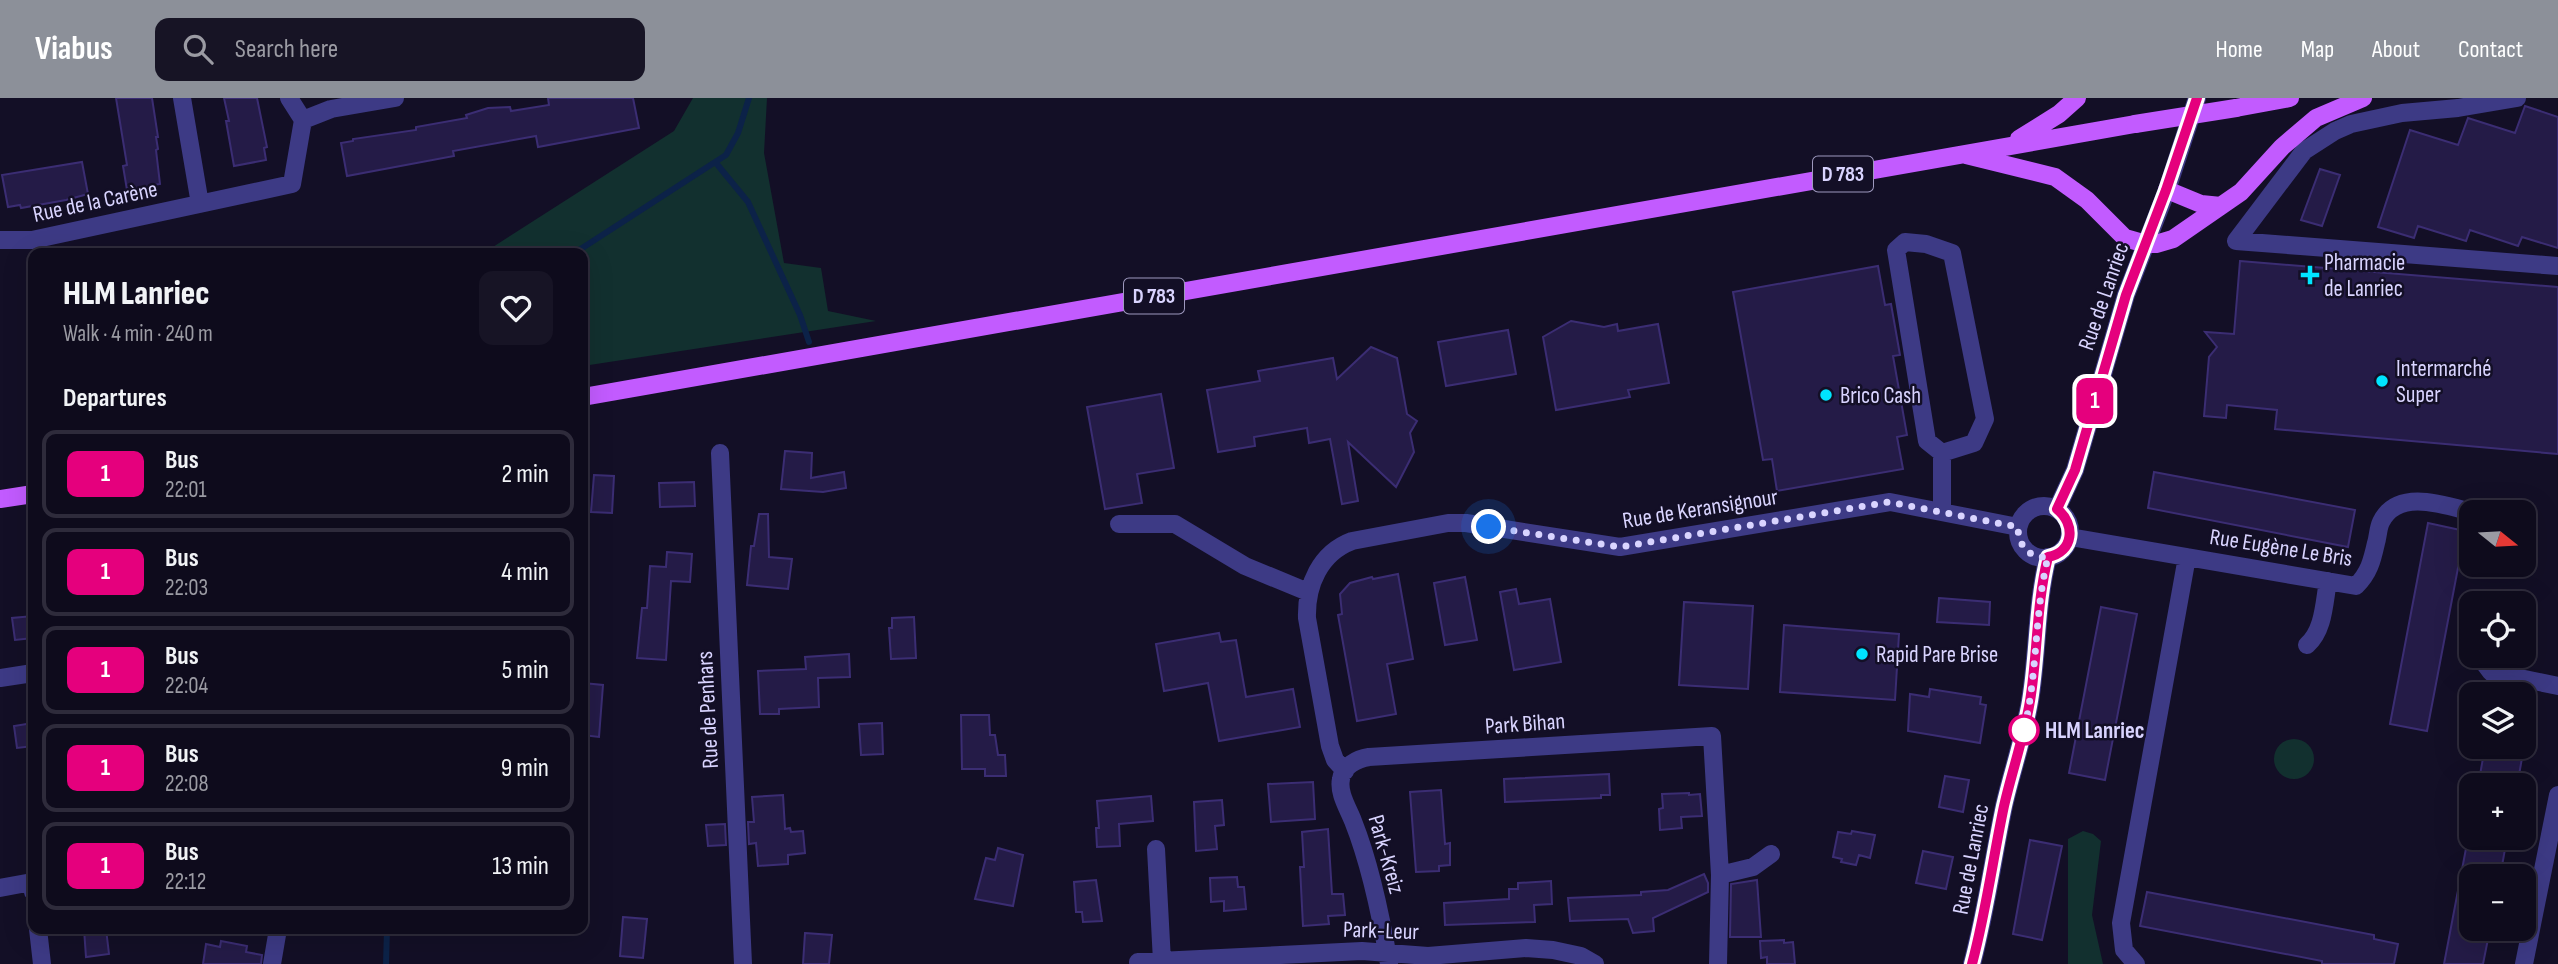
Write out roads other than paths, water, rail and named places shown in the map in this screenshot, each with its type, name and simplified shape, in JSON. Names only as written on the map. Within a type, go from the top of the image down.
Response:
[{"type":"main road","name":"D 783","points":[[2013,144],[2059,114],[2077,98]]},
{"type":"main road","name":"D 783","points":[[588,396],[2013,144],[2290,98]]},
{"type":"main road","points":[[1959,154],[2055,177],[2087,200],[2114,230],[2125,238],[2146,244],[2173,239],[2241,192],[2282,147],[2316,118],[2363,98]]},
{"type":"main road","points":[[2166,190],[2201,204],[2221,206]]},
{"type":"main road","points":[[0,499],[28,495]]},
{"type":"street","points":[[182,98],[200,204]]},
{"type":"street","points":[[289,98],[303,120],[331,109],[395,98]]},
{"type":"street","name":"Rue de Lanriec","points":[[2057,509],[2074,472],[2126,295],[2197,98]]},
{"type":"street","points":[[2517,98],[2458,108],[2402,113],[2351,124],[2320,139],[2304,151],[2236,241],[2558,266]]},
{"type":"street","name":"Rue de la Carène","points":[[0,240],[32,240],[292,184],[303,120]]},
{"type":"street","points":[[1905,242],[1926,244],[1952,253],[1978,372],[1985,419],[1975,443],[1942,453],[1927,441],[1896,250],[1905,242]]},
{"type":"street","name":"Rue de Penhars","points":[[720,453],[743,964]]},
{"type":"street","points":[[1942,453],[1942,512]]},
{"type":"street","name":"Rue Eugène Le Bris","points":[[2070,537],[2356,586],[2366,576],[2372,564],[2381,521],[2399,504],[2422,501],[2459,509]]},
{"type":"street","name":"Rue de Keransignour","points":[[1345,771],[1335,760],[1330,746],[1307,618],[1308,592],[1317,570],[1340,545],[1448,523],[1466,523],[1620,547],[1889,502],[2018,527]]},
{"type":"street","points":[[2035,507],[2057,509],[2069,523],[2070,537],[2066,548],[2048,557],[2034,556],[2027,552],[2018,536],[2021,519],[2035,507]]},
{"type":"street","points":[[1119,524],[1175,524],[1245,566],[1308,592]]},
{"type":"street","name":"Rue de Lanriec","points":[[1972,964],[2005,804],[2028,711],[2040,590],[2048,557]]},
{"type":"street","points":[[2136,964],[2123,950],[2121,923],[2187,557]]},
{"type":"street","points":[[2307,645],[2315,638],[2319,628],[2328,581]]},
{"type":"street","points":[[2488,668],[2491,672],[2558,686]]},
{"type":"street","points":[[0,678],[28,674]]},
{"type":"street","name":"Park Bihan","points":[[1345,771],[1354,762],[1369,757],[1712,736],[1720,875]]},
{"type":"street","name":"Park-Kreiz","points":[[1345,771],[1341,779],[1341,793],[1368,864],[1388,958]]},
{"type":"street","points":[[2524,964],[2558,794]]},
{"type":"street","points":[[1156,849],[1173,961]]},
{"type":"street","points":[[1718,964],[1720,875],[1753,867],[1771,854]]},
{"type":"street","points":[[0,888],[28,883]]},
{"type":"street","points":[[39,934],[42,964]]},
{"type":"street","points":[[272,964],[277,934]]},
{"type":"street","name":"Park-Leur","points":[[1138,962],[1362,951],[1388,958],[1526,948],[1581,956],[1595,964]]},
{"type":"waterway","points":[[582,248],[726,155],[738,133],[749,98]]},
{"type":"waterway","points":[[716,163],[748,202],[800,315],[809,342]]},
{"type":"waterway","points":[[386,964],[387,934]]},
{"type":"place","name":"Pharmacie de Lanriec","points":[[2310,275]]},
{"type":"place","name":"Intermarché Super","points":[[2382,381]]},
{"type":"place","name":"Brico Cash","points":[[1826,395]]},
{"type":"place","name":"Rapid Pare Brise","points":[[1862,654]]},
{"type":"place","name":"HLM Lanriec","points":[[2024,730]]}]
